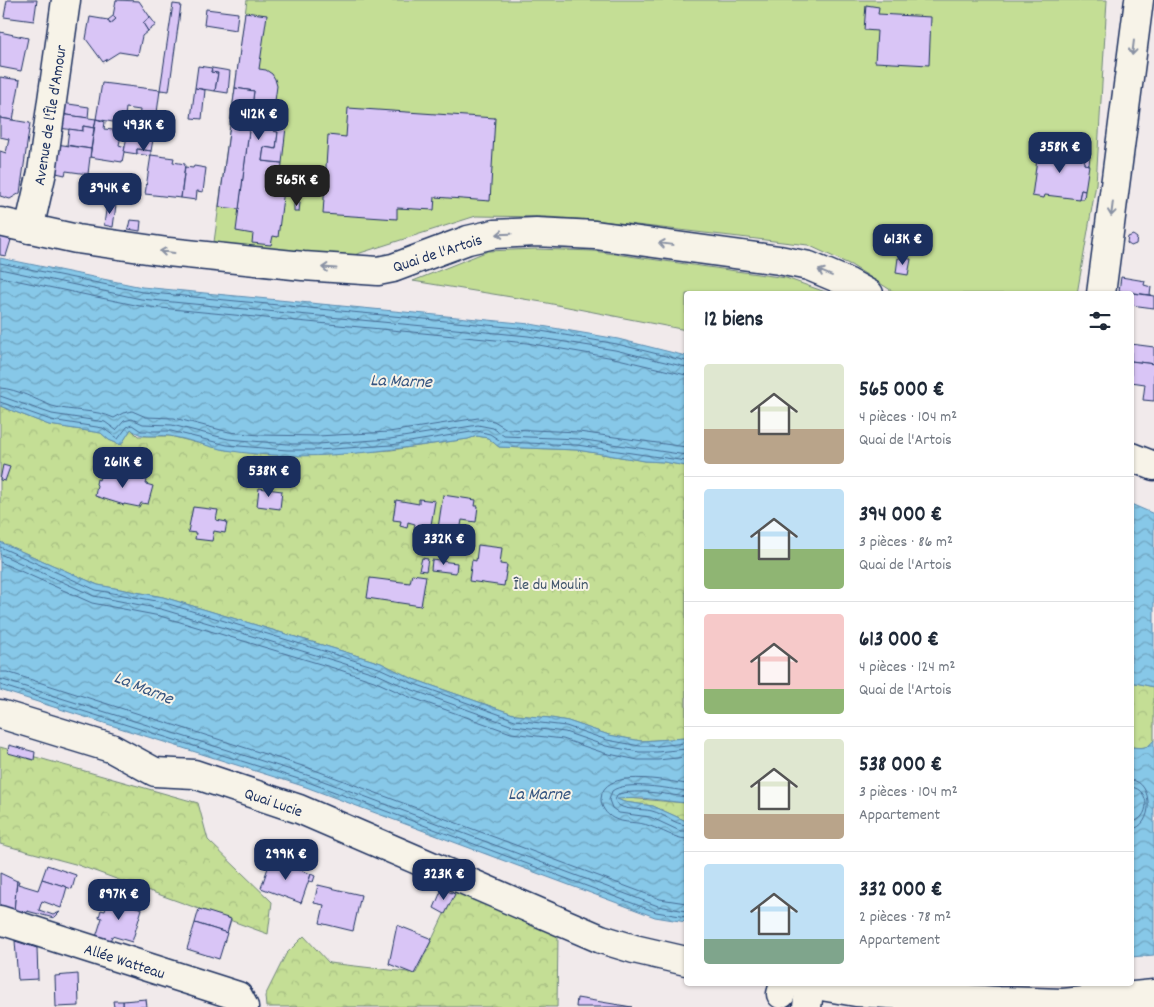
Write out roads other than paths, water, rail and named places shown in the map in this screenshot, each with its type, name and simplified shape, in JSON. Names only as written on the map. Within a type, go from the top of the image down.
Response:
[{"type":"street","name":"Avenue de l'Île d'Amour","points":[[29,229],[42,172],[66,0]]},
{"type":"street","points":[[1101,291],[1139,0]]},
{"type":"street","name":"Quai de l'Artois","points":[[0,222],[77,239],[168,252],[302,266],[378,271],[393,268],[468,240],[494,234],[536,232],[595,235],[779,260],[810,266],[864,291]]},
{"type":"street","points":[[1134,458],[1154,466]]},
{"type":"street","name":"Quai Lucie","points":[[0,714],[111,748],[155,772],[194,774],[299,809],[601,939],[634,950],[684,961]]},
{"type":"street","name":"Allée Watteau","points":[[0,920],[238,996],[244,1007]]},
{"type":"street","points":[[807,1007],[810,986]]},
{"type":"street","points":[[822,986],[856,992],[999,1001],[1063,1002],[1154,994]]},
{"type":"water","name":"La Marne","points":[[0,258],[142,287],[530,324],[618,339],[684,356],[684,466],[577,450],[499,447],[488,438],[477,436],[468,439],[377,451],[317,456],[286,456],[226,450],[170,436],[145,436],[131,429],[121,445],[109,440],[101,433],[49,425],[0,406]]},
{"type":"water","points":[[1134,505],[1154,514],[1154,687],[1134,683]]},
{"type":"water","name":"La Marne","points":[[0,542],[98,585],[163,597],[381,663],[413,679],[516,715],[568,721],[609,735],[641,741],[684,738],[684,803],[642,798],[617,799],[624,802],[653,806],[684,820],[684,922],[655,917],[306,787],[0,690]]},
{"type":"water","points":[[1154,740],[1154,955],[1134,957],[1134,747],[1141,748],[1152,743]]},
{"type":"park label","name":"Île du Moulin","points":[[551,583]]}]
